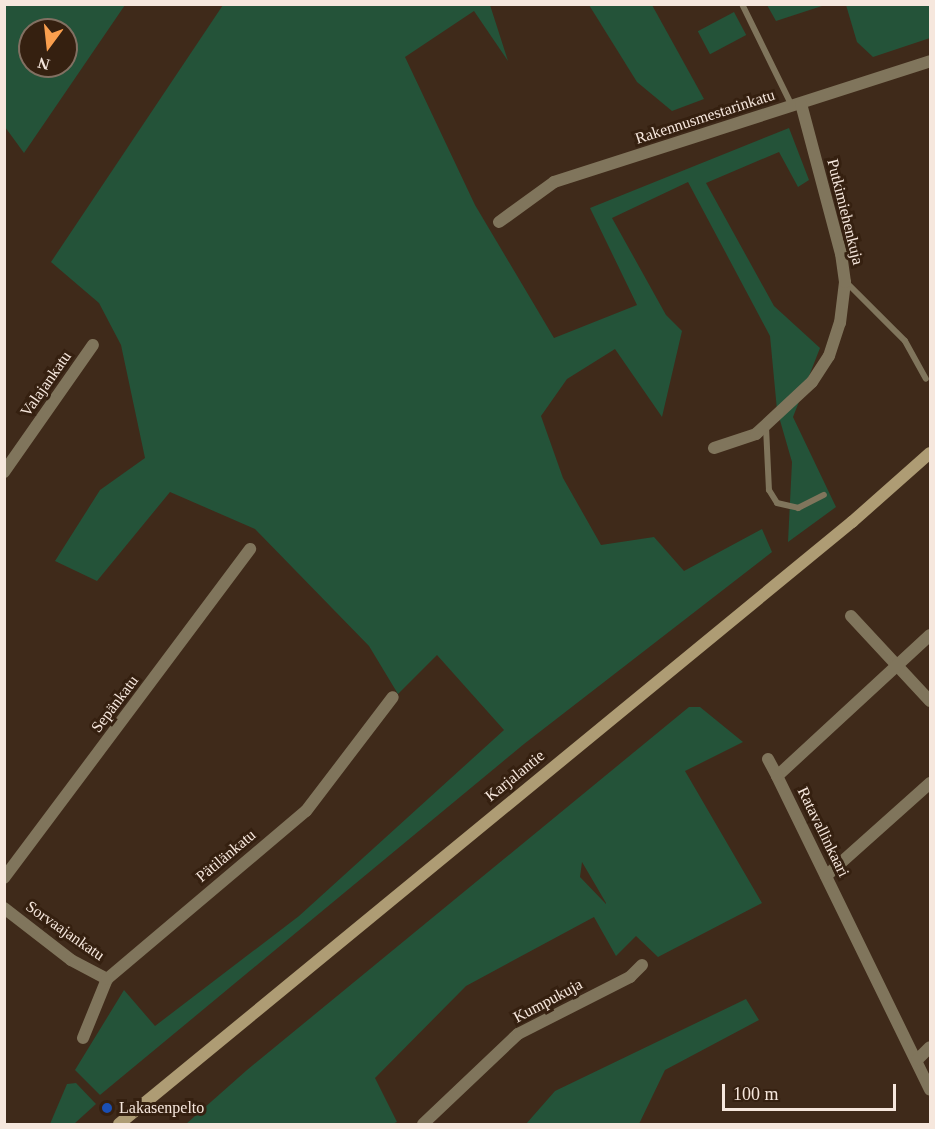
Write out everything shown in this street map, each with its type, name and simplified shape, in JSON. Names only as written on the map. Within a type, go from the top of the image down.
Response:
[{"type":"main road","name":"Karjalantie","points":[[119,1125],[852,522],[930,453]]},
{"type":"street","name":"Rakennusmestarinkatu","points":[[500,222],[554,182],[930,61]]},
{"type":"street","name":"Putkimiehenkuja","points":[[714,448],[740,443],[766,427],[812,382],[829,356],[840,323],[845,282],[797,105]]},
{"type":"street","name":"Valajankatu","points":[[4,472],[93,345]]},
{"type":"street","name":"Sepänkatu","points":[[4,878],[250,549]]},
{"type":"street","points":[[851,616],[930,701]]},
{"type":"street","name":"Ratavallinkaari","points":[[930,635],[777,776],[930,1090]]},
{"type":"street","name":"Pätilänkatu","points":[[82,1038],[107,979],[306,811],[393,697]]},
{"type":"street","points":[[768,759],[777,776]]},
{"type":"street","points":[[826,876],[930,783]]},
{"type":"street","name":"Sorvaajankatu","points":[[4,908],[71,960],[107,979]]},
{"type":"street","name":"Kumpukuja","points":[[423,1125],[518,1034],[630,977],[642,965]]},
{"type":"street","points":[[917,1060],[930,1047]]},
{"type":"lane","points":[[742,4],[797,105]]},
{"type":"lane","points":[[845,282],[905,341],[926,379]]},
{"type":"lane","points":[[766,427],[769,490],[777,503],[798,508],[824,495]]},
{"type":"green space","points":[[4,5],[125,5],[78,74],[78,18],[18,18],[18,78],[75,78],[24,153],[5,127]]},
{"type":"green space","points":[[223,5],[490,5],[508,61],[474,11],[405,57],[475,205],[554,338],[637,305],[590,208],[789,128],[809,180],[798,187],[779,152],[706,183],[774,306],[820,348],[793,417],[836,507],[788,542],[792,462],[777,410],[770,336],[688,182],[612,218],[666,315],[682,331],[662,417],[615,349],[567,379],[541,416],[563,478],[601,545],[654,537],[684,571],[762,529],[772,552],[524,744],[100,1095],[75,1070],[124,990],[155,1026],[299,916],[504,730],[437,655],[398,694],[369,646],[255,529],[170,492],[97,581],[55,561],[100,490],[145,458],[121,345],[99,303],[51,262]]},
{"type":"green space","points":[[589,5],[652,5],[704,99],[672,111],[637,82]]},
{"type":"green space","points":[[767,5],[825,5],[776,21]]},
{"type":"green space","points":[[846,5],[930,5],[930,38],[873,57],[857,42]]},
{"type":"green space","points":[[734,12],[746,35],[710,54],[698,31]]},
{"type":"green space","points":[[689,707],[700,707],[743,742],[685,771],[762,903],[658,957],[636,936],[616,956],[594,917],[466,986],[375,1078],[397,1122],[392,1124],[186,1124],[247,1070]],"holes":[[[582,862],[606,903],[580,877]]]},
{"type":"green space","points":[[746,999],[759,1020],[665,1070],[639,1124],[526,1124],[555,1091]]},
{"type":"green space","points":[[76,1083],[96,1104],[74,1124],[50,1124],[67,1084]]},
{"type":"place","name":"Lakasenpelto","points":[[107,1108]]}]
